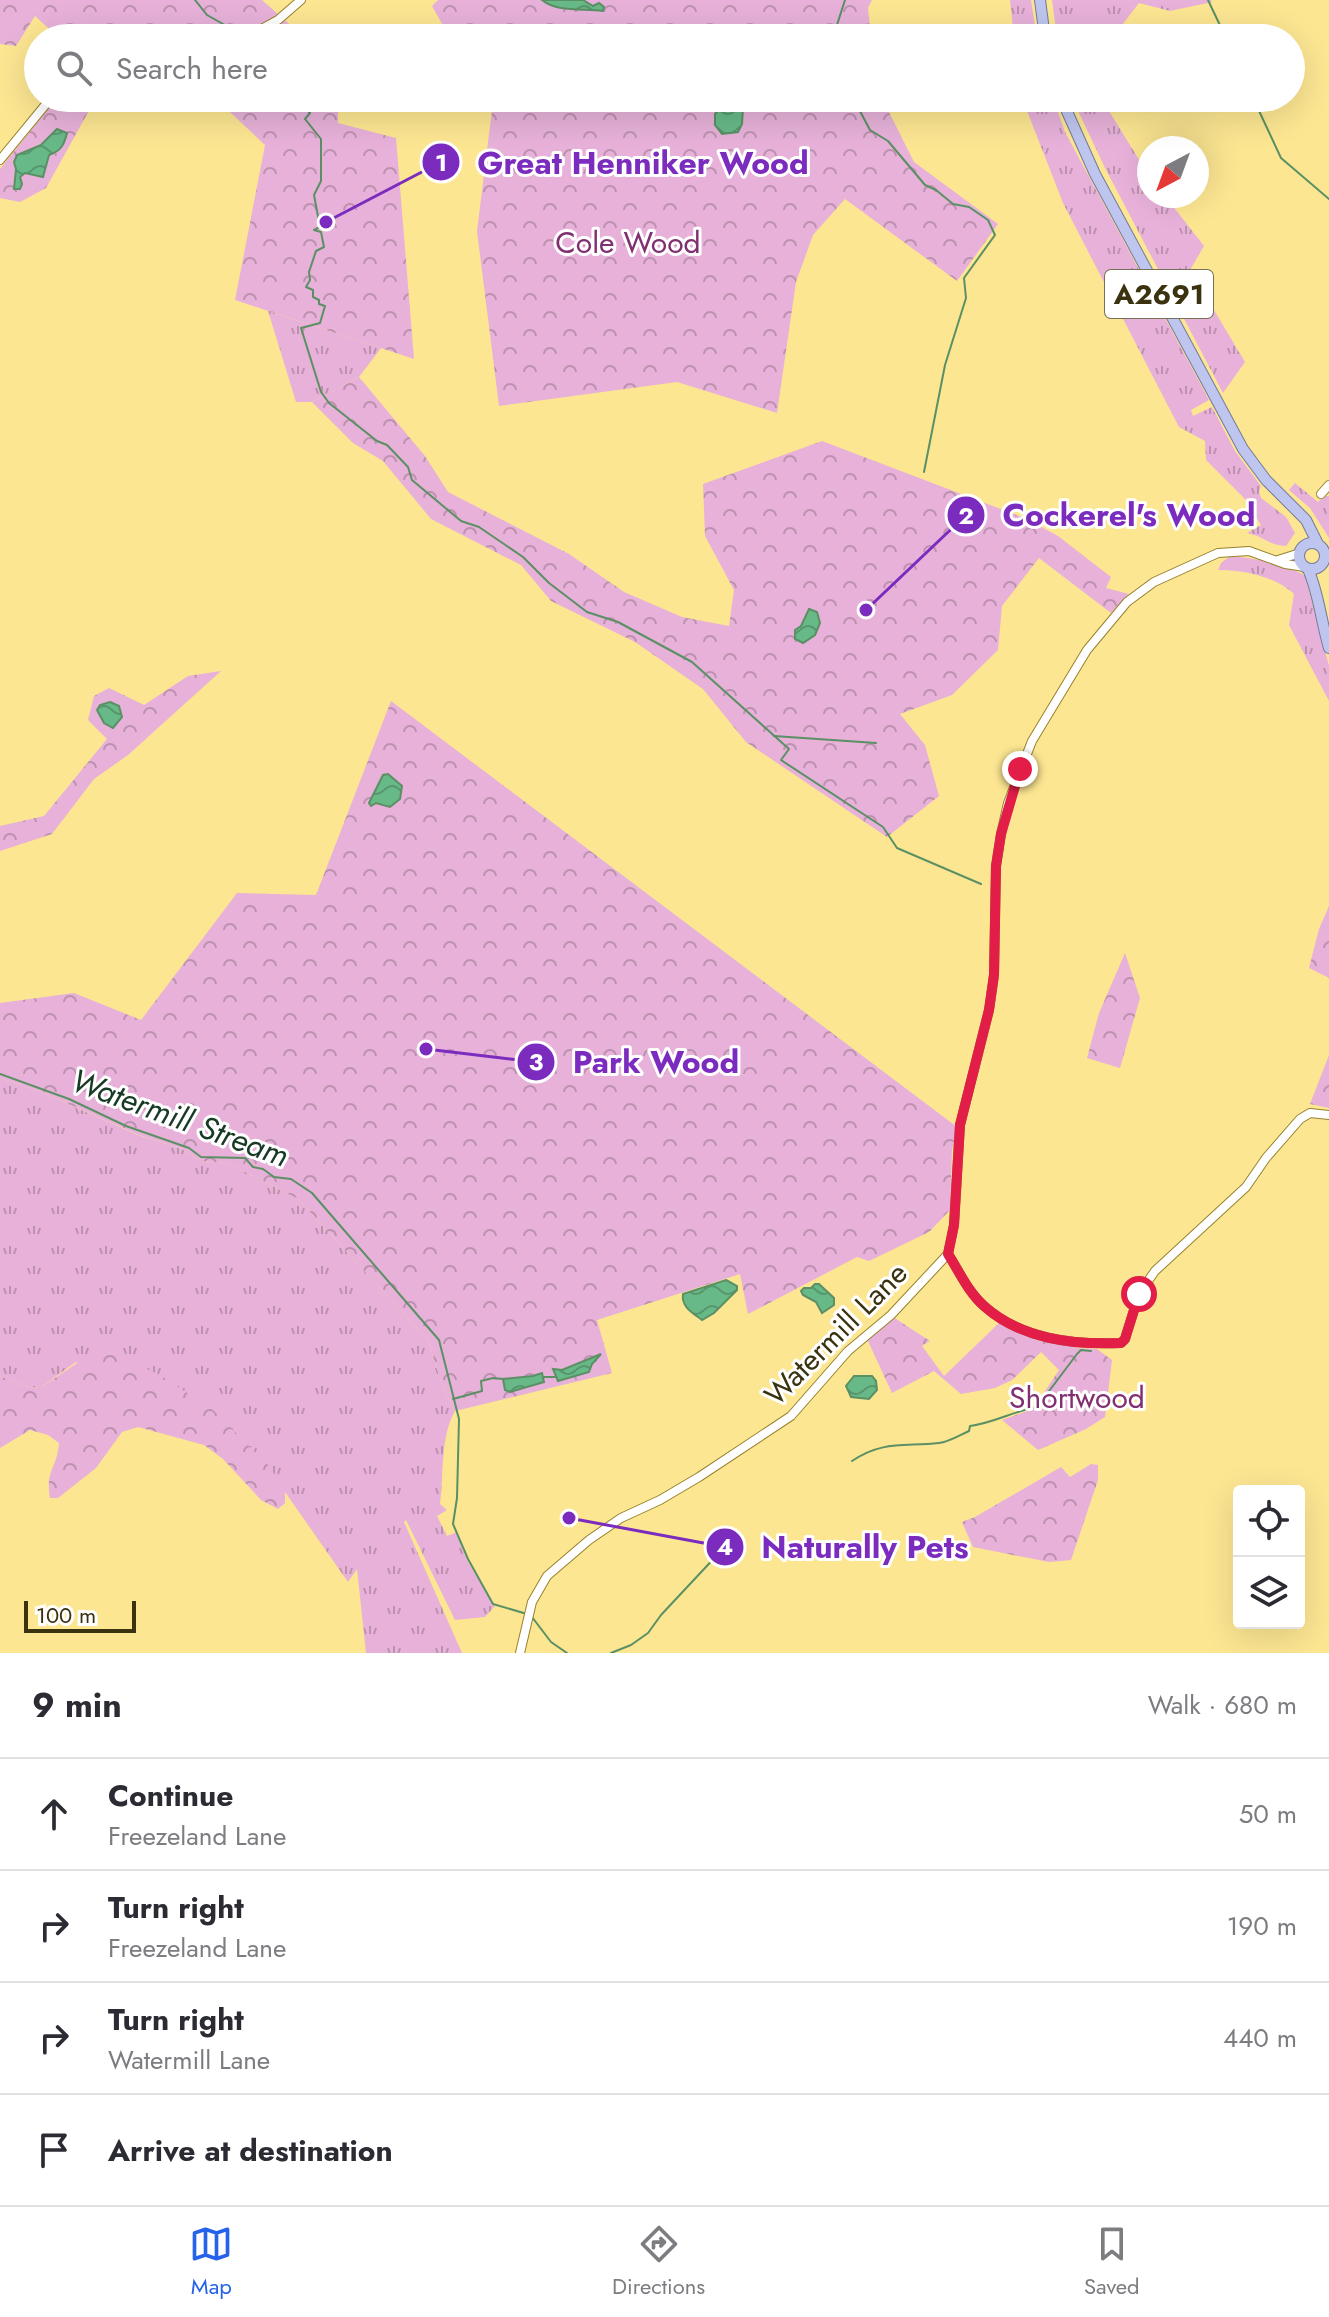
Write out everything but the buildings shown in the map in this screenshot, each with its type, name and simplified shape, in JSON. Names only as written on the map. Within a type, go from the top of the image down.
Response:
[{"type":"main road","points":[[1040,0],[1043,24]]},
{"type":"main road","name":"A2691","points":[[1067,112],[1095,174],[1243,449],[1266,480],[1306,520],[1318,544]]},
{"type":"main road","points":[[1306,520],[1300,561],[1318,592]]},
{"type":"main road","points":[[1302,550],[1310,543],[1318,544],[1325,553],[1318,592],[1321,622],[1329,648]]},
{"type":"main road","points":[[1306,568],[1316,569],[1324,563]]},
{"type":"street","points":[[271,24],[301,0]]},
{"type":"street","points":[[0,160],[39,112]]},
{"type":"street","points":[[1278,560],[1302,550]]},
{"type":"street","name":"Watermill Lane","points":[[520,1653],[529,1612],[547,1576],[589,1540],[621,1518],[699,1477],[791,1416],[848,1351],[891,1315],[948,1254],[954,1225],[960,1125],[989,1010],[994,975],[996,866],[1008,803],[1032,741],[1087,650],[1127,602],[1154,582],[1225,552],[1249,551],[1306,568]]},
{"type":"street","points":[[948,1254],[982,1305],[1019,1329],[1084,1345],[1121,1343],[1139,1294],[1155,1271],[1246,1187],[1287,1131],[1300,1119],[1310,1113],[1329,1115]]},
{"type":"green space","points":[[0,0],[262,0],[289,24],[44,24],[35,16],[30,24],[24,24],[24,33],[16,46],[0,44]]},
{"type":"green space","points":[[438,0],[872,0],[868,8],[870,24],[442,24],[432,6]]},
{"type":"green space","points":[[1010,0],[1031,0],[1035,24],[1013,24]]},
{"type":"green space","points":[[1052,0],[1212,2],[1170,11],[1139,3],[1123,24],[1055,24]]},
{"type":"green space","points":[[46,112],[88,112],[46,188],[20,202],[0,198],[0,169]]},
{"type":"green space","points":[[230,112],[338,112],[338,123],[396,138],[414,359],[235,300],[265,145]]},
{"type":"green space","name":"Cole Wood","points":[[492,112],[889,112],[914,162],[998,224],[957,281],[845,199],[813,235],[796,282],[777,413],[677,382],[499,406],[477,231]]},
{"type":"green space","points":[[1027,112],[1058,112],[1065,132],[1209,400],[1191,410],[1193,416],[1212,407],[1235,451],[1261,486],[1261,498],[1286,517],[1295,533],[1286,546],[1247,533],[1261,525],[1245,499],[1206,460],[1205,441],[1179,427],[1063,203]]},
{"type":"green space","points":[[1079,112],[1110,112],[1137,157],[1137,208],[1174,208],[1204,246],[1190,270],[1245,362],[1223,393]]},
{"type":"green space","points":[[268,311],[381,348],[359,377],[312,402],[296,402]]},
{"type":"green space","points":[[359,377],[425,456],[448,492],[569,554],[624,592],[682,617],[729,626],[734,590],[705,536],[703,484],[822,441],[1027,519],[1058,536],[1111,577],[1106,588],[1129,594],[1111,613],[1039,558],[1002,606],[998,650],[952,695],[900,714],[925,745],[939,796],[887,837],[746,742],[703,689],[635,642],[551,601],[521,565],[431,519],[383,461],[353,443],[312,402]]},
{"type":"green space","points":[[1295,483],[1318,502],[1323,496],[1329,496],[1329,538],[1310,508],[1289,490]]},
{"type":"green space","points":[[1230,556],[1269,562],[1305,576],[1329,666],[1329,701],[1289,625],[1294,594],[1258,575],[1218,570]]},
{"type":"green space","points":[[221,671],[128,755],[94,779],[52,834],[0,851],[0,826],[44,816],[107,739],[88,720],[94,696],[109,688],[144,705],[188,676]]},
{"type":"green space","points":[[391,701],[957,1127],[952,1151],[950,1210],[929,1232],[869,1261],[857,1257],[748,1314],[740,1274],[597,1320],[612,1373],[455,1411],[442,1385],[428,1340],[298,1199],[228,1163],[200,1161],[182,1149],[139,1135],[41,1092],[0,1078],[0,1003],[74,993],[141,1020],[237,893],[316,895]]},
{"type":"green space","points":[[1329,906],[1329,978],[1309,968],[1319,929]]},
{"type":"green space","points":[[1125,953],[1140,998],[1120,1068],[1087,1058],[1099,1013]]},
{"type":"green space","points":[[1329,1055],[1329,1108],[1310,1104]]},
{"type":"green space","points":[[0,1078],[41,1092],[138,1135],[182,1149],[200,1161],[228,1163],[298,1199],[428,1340],[442,1385],[455,1411],[443,1456],[440,1504],[447,1510],[437,1516],[447,1536],[457,1532],[467,1559],[495,1606],[485,1617],[455,1620],[406,1520],[404,1522],[462,1653],[366,1653],[357,1569],[348,1582],[285,1492],[76,1362],[40,1388],[28,1387],[0,1376]]},
{"type":"green space","name":"Shortwood","points":[[893,1317],[930,1341],[922,1346],[944,1376],[1000,1322],[1078,1348],[1097,1349],[1112,1360],[1105,1417],[1038,1450],[1002,1420],[1033,1409],[1059,1370],[1041,1352],[1012,1380],[995,1388],[961,1394],[934,1371],[892,1393],[867,1339]]},
{"type":"green space","points":[[101,1347],[160,1375],[213,1410],[270,1467],[285,1492],[285,1503],[278,1509],[261,1500],[223,1459],[204,1445],[138,1427],[122,1432],[96,1468],[58,1498],[50,1498],[49,1481],[59,1443],[48,1435],[30,1430],[0,1448],[0,1376],[28,1387],[40,1388]]},
{"type":"green space","name":"Shortwood","points":[[1091,1464],[1098,1465],[1098,1480],[1071,1560],[1049,1562],[973,1547],[962,1522],[1061,1467],[1070,1477]]},
{"type":"water","points":[[542,0],[583,0],[593,6],[599,3],[604,7],[603,11],[563,8]]},
{"type":"water","points":[[743,112],[738,132],[722,134],[715,125],[715,114]]},
{"type":"water","points":[[57,129],[67,133],[66,137],[59,149],[49,155],[43,177],[25,173],[20,177],[20,189],[14,189],[17,155],[41,145]]},
{"type":"water","points":[[809,609],[817,612],[820,623],[815,635],[803,643],[795,639],[795,630],[801,626]]},
{"type":"water","points":[[110,702],[119,706],[122,717],[113,728],[104,723],[97,710],[100,705]]},
{"type":"water","points":[[388,774],[402,786],[400,799],[390,807],[376,803],[371,806],[369,803],[383,775]]},
{"type":"water","points":[[726,1280],[737,1286],[737,1290],[714,1313],[702,1320],[686,1306],[683,1294]]},
{"type":"water","points":[[815,1284],[834,1298],[834,1305],[822,1313],[816,1302],[801,1291]]},
{"type":"water","points":[[601,1354],[589,1372],[558,1381],[553,1369],[562,1370]]},
{"type":"water","points":[[542,1373],[544,1382],[510,1392],[505,1390],[503,1379]]},
{"type":"water","points":[[854,1376],[872,1376],[876,1381],[877,1390],[869,1399],[851,1397],[846,1386]]},
{"type":"waterway","points":[[195,0],[207,15],[223,24]]},
{"type":"waterway","points":[[837,24],[845,0]]},
{"type":"waterway","points":[[1208,0],[1219,24]]},
{"type":"waterway","points":[[309,112],[305,119],[321,139],[321,181],[314,195],[320,227],[314,230],[321,232],[324,247],[316,251],[306,287],[313,290],[313,297],[325,306],[320,323],[301,328],[321,392],[329,403],[377,441],[387,445],[408,467],[412,480],[461,521],[479,527],[523,557],[549,583],[587,612],[618,622],[692,662],[789,749],[781,760],[883,827],[897,848],[981,884]]},
{"type":"waterway","points":[[860,112],[870,130],[888,141],[925,185],[953,204],[969,207],[988,220],[995,235],[964,278],[966,298],[945,365],[924,472]]},
{"type":"waterway","points":[[1260,112],[1281,158],[1329,199]]},
{"type":"waterway","points":[[774,736],[876,743]]},
{"type":"waterway","name":"Watermill Stream","points":[[0,1074],[69,1099],[126,1126],[189,1148],[201,1157],[245,1158],[253,1167],[263,1169],[274,1177],[291,1179],[312,1193],[439,1340],[459,1419],[457,1498],[453,1524],[493,1604],[527,1614]]},
{"type":"waterway","points":[[852,1461],[884,1447],[947,1441],[969,1431],[970,1426],[1037,1407],[1077,1354],[1081,1350],[1091,1351]]},
{"type":"waterway","points":[[544,1377],[555,1377]]},
{"type":"waterway","points":[[453,1399],[482,1391],[481,1381],[503,1379]]},
{"type":"waterway","points":[[611,1653],[631,1645],[648,1633],[719,1553]]},
{"type":"waterway","name":"Watermill Stream","points":[[532,1617],[551,1642],[567,1653]]},
{"type":"place","name":"Great Henniker Wood","points":[[326,222]]},
{"type":"place","name":"Cockerel's Wood","points":[[866,610]]},
{"type":"place","name":"Park Wood","points":[[426,1049]]},
{"type":"place","name":"Naturally Pets","points":[[569,1518]]},
{"type":"route","points":[[1020,769],[1008,803],[996,866],[994,975],[989,1010],[960,1125],[954,1225],[948,1254],[982,1305],[1002,1319],[1033,1334],[1084,1345],[1121,1343],[1139,1294]]}]
